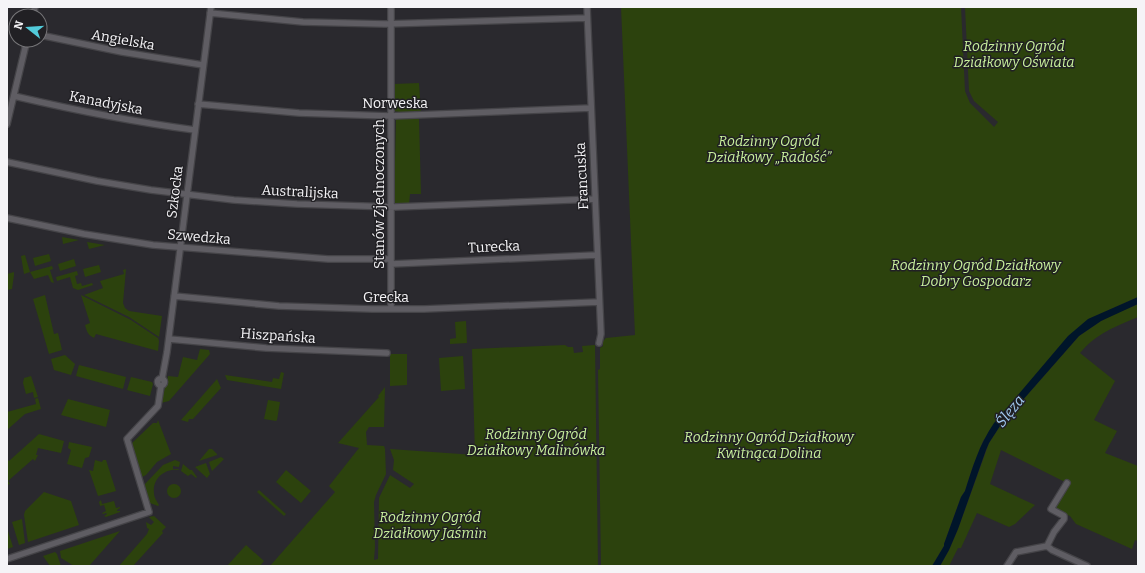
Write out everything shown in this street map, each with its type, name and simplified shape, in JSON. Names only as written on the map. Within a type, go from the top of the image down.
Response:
[{"type":"street","name":"Szkocka","points":[[7,559],[150,512],[127,439],[158,406],[160,386],[164,383],[164,380],[162,379],[169,338],[211,7]]},
{"type":"street","name":"Stanów Zjednoczonych","points":[[390,7],[391,309]]},
{"type":"street","name":"Francuska","points":[[587,7],[601,334],[599,343]]},
{"type":"street","points":[[210,14],[306,22],[391,24],[587,18]]},
{"type":"street","name":"Angielska","points":[[48,37],[122,52],[203,65]]},
{"type":"street","points":[[7,124],[25,48]]},
{"type":"street","name":"Kanadyjska","points":[[14,96],[125,119],[195,130]]},
{"type":"street","name":"Norweska","points":[[198,104],[298,113],[390,116],[591,108]]},
{"type":"street","name":"Australijska","points":[[7,162],[97,181],[187,194],[297,204],[390,207],[595,200]]},
{"type":"street","name":"Szwedzka","points":[[7,218],[121,240],[180,248],[391,262]]},
{"type":"street","name":"Turecka","points":[[391,262],[598,255]]},
{"type":"street","name":"Grecka","points":[[174,296],[292,307],[391,309],[599,302]]},
{"type":"street","name":"Hiszpańska","points":[[169,338],[266,348],[386,353]]},
{"type":"street","points":[[1048,546],[1054,532],[1064,519],[1064,516],[1051,509],[1067,483]]},
{"type":"street","points":[[1007,566],[1016,552],[1048,546]]},
{"type":"street","points":[[1048,546],[1052,550],[1087,566]]},
{"type":"green space","points":[[621,7],[961,7],[965,91],[970,103],[994,127],[998,122],[974,101],[969,91],[965,7],[1138,7],[1138,297],[1089,319],[1068,337],[983,441],[944,546],[932,566],[601,566],[598,370],[600,369],[600,348],[603,346],[603,341],[606,338],[635,335]]},
{"type":"green space","points":[[419,83],[421,112],[394,111],[394,84]]},
{"type":"green space","points":[[396,119],[419,119],[421,194],[410,194],[409,204],[394,204]]},
{"type":"green space","points":[[62,237],[79,240],[63,244]]},
{"type":"green space","points":[[87,242],[105,245],[89,249]]},
{"type":"green space","points":[[49,254],[51,261],[35,266],[33,258]]},
{"type":"green space","points":[[25,255],[30,272],[24,274],[21,256]]},
{"type":"green space","points":[[74,259],[76,266],[60,271],[58,264]]},
{"type":"green space","points":[[99,265],[101,272],[85,277],[83,269]]},
{"type":"green space","points":[[52,266],[53,269],[50,270],[54,283],[51,282],[48,275],[34,279],[30,272]]},
{"type":"green space","points":[[126,269],[123,303],[125,308],[129,311],[162,316],[159,337],[129,317],[84,295],[103,288],[100,281],[124,274],[123,270]]},
{"type":"green space","points":[[77,271],[78,275],[75,276],[77,284],[81,283],[82,286],[92,283],[93,285],[78,290],[73,288],[70,277],[57,281],[56,277]]},
{"type":"green space","points":[[14,272],[12,289],[7,290],[7,274]]},
{"type":"green space","points":[[45,295],[54,334],[58,333],[62,350],[49,354],[33,299]]},
{"type":"green space","points":[[81,295],[131,320],[158,338],[158,351],[96,334],[94,338],[90,336],[85,325],[90,323]]},
{"type":"green space","points":[[1138,304],[1138,317],[1100,335],[1080,353],[1115,381],[1094,420],[1117,431],[1105,453],[1138,466],[1138,541],[1135,540],[1132,549],[1076,524],[1070,516],[1056,510],[1056,507],[1069,484],[1001,450],[990,484],[1035,505],[1015,524],[1009,527],[977,513],[961,548],[958,548],[949,566],[940,566],[958,529],[989,443],[1000,426],[1079,336],[1101,321]]},
{"type":"green space","points":[[466,321],[467,343],[450,344],[450,339],[456,338],[455,322]]},
{"type":"green space","points":[[565,345],[568,347],[573,347],[574,353],[583,352],[582,346],[595,345],[598,566],[270,566],[335,492],[329,486],[359,448],[338,443],[379,397],[378,396],[385,387],[384,427],[369,427],[366,432],[367,445],[384,446],[385,449],[386,474],[374,502],[374,560],[378,559],[379,498],[390,475],[410,488],[414,484],[393,470],[394,460],[390,449],[475,455],[472,349]]},
{"type":"green space","points":[[200,349],[209,350],[210,354],[169,401],[161,403],[168,376],[178,377],[183,357],[197,360]]},
{"type":"green space","points":[[390,354],[407,354],[407,385],[390,386]]},
{"type":"green space","points":[[65,355],[75,364],[71,375],[54,370],[51,359]]},
{"type":"green space","points":[[463,356],[465,389],[441,391],[439,358]]},
{"type":"green space","points":[[79,365],[126,377],[123,389],[76,376]]},
{"type":"green space","points":[[281,372],[284,373],[281,389],[227,380],[225,375],[272,382],[273,378],[279,379]]},
{"type":"green space","points":[[31,376],[38,397],[34,398],[33,392],[26,394],[23,383],[24,378]]},
{"type":"green space","points":[[131,377],[152,382],[153,384],[150,396],[127,390]]},
{"type":"green space","points":[[217,379],[221,388],[193,419],[189,419],[188,422],[181,420]]},
{"type":"green space","points":[[38,398],[41,409],[25,414],[7,430],[7,412],[36,404],[35,399]]},
{"type":"green space","points":[[68,399],[110,410],[106,427],[61,415]]},
{"type":"green space","points":[[268,400],[280,402],[276,421],[264,419]]},
{"type":"green space","points":[[158,420],[171,454],[157,462],[146,475],[142,477],[132,443],[153,423],[157,423]]},
{"type":"green space","points":[[39,434],[64,441],[61,453],[38,448],[36,455],[38,455],[35,461],[33,459],[8,481],[10,484],[7,485],[7,459],[9,461]]},
{"type":"green space","points":[[69,442],[92,447],[89,457],[85,458],[82,468],[67,464],[71,450],[68,448]]},
{"type":"green space","points":[[209,449],[212,449],[217,455],[199,461]]},
{"type":"green space","points":[[221,457],[224,459],[212,471],[209,462]]},
{"type":"green space","points":[[95,460],[102,462],[103,460],[106,460],[116,491],[98,496],[89,470],[93,471]]},
{"type":"green space","points":[[175,460],[180,462],[179,467],[173,466],[173,469],[179,469],[164,473],[155,483],[154,495],[159,505],[150,503],[145,484],[163,465]]},
{"type":"green space","points":[[206,463],[210,474],[207,478],[195,467]]},
{"type":"green space","points":[[183,464],[192,470],[197,477],[196,478],[191,474],[188,476],[181,471]]},
{"type":"green space","points":[[286,470],[311,491],[301,503],[276,482]]},
{"type":"green space","points":[[171,484],[177,484],[181,488],[181,494],[177,498],[171,498],[167,494],[167,488]]},
{"type":"green space","points":[[259,490],[286,514],[284,516],[257,492]]},
{"type":"green space","points":[[44,492],[71,501],[79,525],[28,542],[24,515],[25,511]]},
{"type":"green space","points":[[101,500],[102,504],[114,501],[116,508],[120,507],[117,511],[120,512],[106,517],[104,516],[107,514],[102,513],[106,511],[104,505],[100,506],[99,502]]},
{"type":"green space","points":[[154,516],[166,527],[162,531],[163,533],[133,566],[119,566],[147,534],[149,529],[147,528],[146,522],[151,525],[154,522],[149,517]]},
{"type":"green space","points":[[22,519],[25,543],[19,545],[12,522]]},
{"type":"green space","points":[[7,528],[13,547],[7,549]]},
{"type":"green space","points":[[120,531],[89,566],[74,566],[61,558],[60,551]]},
{"type":"green space","points":[[246,545],[264,561],[260,566],[227,566]]},
{"type":"green space","points":[[55,552],[61,566],[50,566],[43,556]]},
{"type":"water","name":"Ślęza","points":[[1138,297],[1138,304],[1101,321],[1079,336],[1000,426],[986,450],[949,550],[940,566],[932,566],[944,546],[977,456],[984,439],[994,423],[1068,336],[1088,319]]},
{"type":"park label","name":"Rodzinny Ogród Działkowy Oświata","points":[[1014,54]]},
{"type":"park label","name":"Rodzinny Ogród Działkowy „Radość”","points":[[769,150]]},
{"type":"park label","name":"Rodzinny Ogród Działkowy Dobry Gospodarz","points":[[976,274]]},
{"type":"park label","name":"Rodzinny Ogród Działkowy Malinówka","points":[[536,442]]},
{"type":"park label","name":"Rodzinny Ogród Działkowy Kwitnąca Dolina","points":[[769,446]]},
{"type":"park label","name":"Rodzinny Ogród Działkowy Jaśmin","points":[[430,526]]}]
